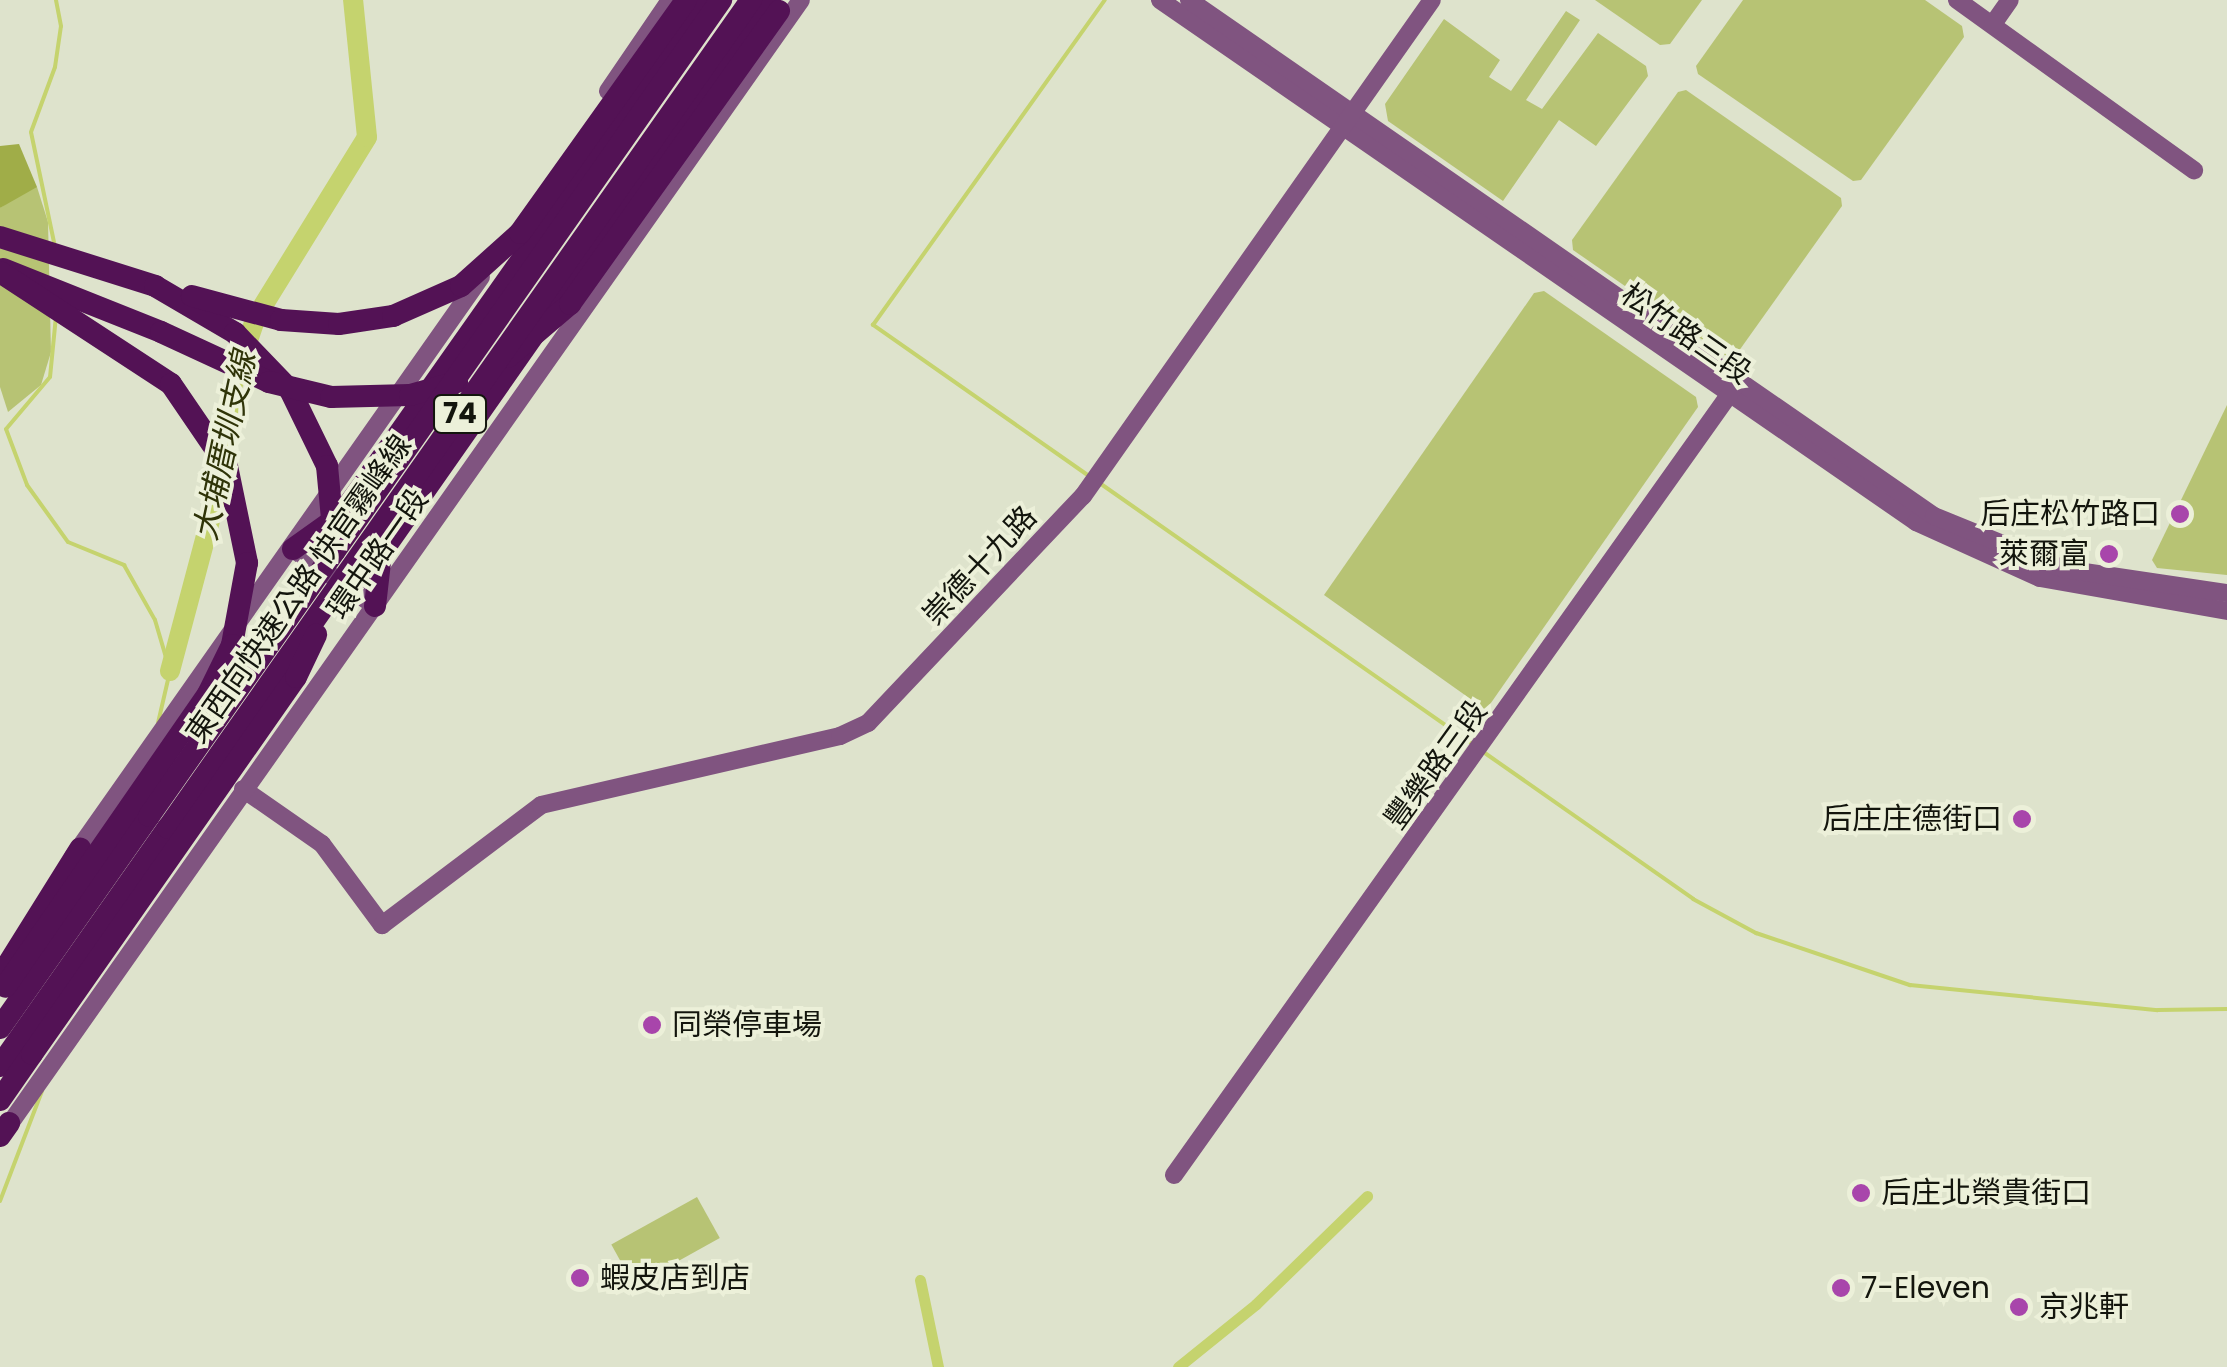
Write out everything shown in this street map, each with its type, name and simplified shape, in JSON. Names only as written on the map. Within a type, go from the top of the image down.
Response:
[{"type":"highway","points":[[0,237],[155,286],[313,325],[393,316],[460,286],[520,232],[686,0]]},
{"type":"highway","name":"74","points":[[293,549],[342,514],[705,0]]},
{"type":"highway","name":"東西向快速公路 快官霧峰線","points":[[0,1066],[158,822],[721,0]]},
{"type":"highway","name":"東西向快速公路 快官霧峰線","points":[[0,1028],[158,822],[752,0]]},
{"type":"highway","name":"74","points":[[375,606],[381,553],[768,0]]},
{"type":"highway","points":[[0,270],[69,290],[294,389],[366,399],[466,379],[510,356],[570,304],[787,0]]},
{"type":"highway","points":[[0,270],[172,384],[227,466],[247,563],[232,645],[208,694],[2,986]]},
{"type":"highway","points":[[0,1100],[296,677],[332,585],[335,504],[324,456],[299,405],[275,370],[235,333],[155,286]]},
{"type":"highway","points":[[2,986],[80,849]]},
{"type":"street","points":[[0,955],[293,549],[670,0]]},
{"type":"street","name":"環中路一段","points":[[3,1133],[801,0]]},
{"type":"street","name":"松竹路三段","points":[[1160,0],[1347,120]]},
{"type":"street","name":"松竹路三段","points":[[1189,0],[1347,120],[1732,390],[1892,508],[1966,548],[2069,586],[2227,611]]},
{"type":"street","name":"崇德十九路","points":[[244,790],[322,844],[382,924],[542,805],[840,736],[868,723],[1083,496],[1432,0]]},
{"type":"street","points":[[1957,0],[2194,170]]},
{"type":"street","points":[[1993,24],[2010,0]]},
{"type":"street","name":"松竹路三段","points":[[1732,390],[1906,500],[2004,548],[2085,573],[2227,594]]},
{"type":"street","name":"豐樂路三段","points":[[1174,1175],[1732,390]]},
{"type":"street","points":[[293,549],[375,606]]},
{"type":"green space","points":[[1595,0],[1702,0],[1670,44],[1660,45]]},
{"type":"green space","points":[[1743,0],[1925,0],[1962,26],[1964,37],[1861,180],[1853,181],[1698,74],[1696,66]]},
{"type":"green space","points":[[1566,11],[1580,20],[1526,100],[1542,109],[1598,33],[1646,66],[1648,76],[1596,146],[1559,120],[1503,201],[1388,121],[1385,104],[1444,19],[1500,60],[1489,77],[1511,91]]},
{"type":"green space","points":[[1686,90],[1841,198],[1842,206],[1736,355],[1726,356],[1573,250],[1572,240],[1678,92]]},
{"type":"green space","points":[[19,144],[37,187],[0,208],[0,146]]},
{"type":"green space","points":[[29,187],[37,187],[48,222],[51,352],[41,385],[8,412],[0,387],[0,208]]},
{"type":"green space","points":[[1544,291],[1696,397],[1698,407],[1486,710],[1324,595],[1534,293]]},
{"type":"green space","points":[[2227,405],[2227,575],[2157,568],[2152,560]]},
{"type":"green space","points":[[697,1197],[720,1238],[634,1286],[611,1245]]},
{"type":"waterway","points":[[55,247],[31,132],[55,67],[61,26],[56,0]]},
{"type":"waterway","name":"大埔厝圳支線","points":[[170,671],[217,494],[231,390],[256,317],[367,137],[353,0]]},
{"type":"waterway","points":[[1089,476],[873,325],[1105,0]]},
{"type":"waterway","points":[[56,316],[50,377],[6,429],[27,485],[68,542],[124,565],[155,620],[170,671],[158,723]]},
{"type":"waterway","points":[[1101,484],[1474,745]]},
{"type":"waterway","points":[[1482,751],[1693,899],[1756,933],[1910,985],[2158,1010],[2227,1009]]},
{"type":"waterway","name":"大埔厝圳支線","points":[[0,1201],[42,1091]]},
{"type":"waterway","points":[[1178,1367],[1256,1304],[1367,1196]]},
{"type":"waterway","points":[[920,1280],[938,1367]]},
{"type":"place","name":"后庄松竹路口","points":[[2180,514]]},
{"type":"place","name":"萊爾富","points":[[2109,554]]},
{"type":"place","name":"后庄庄德街口","points":[[2022,819]]},
{"type":"place","name":"同榮停車場","points":[[652,1025]]},
{"type":"place","name":"后庄北榮貴街口","points":[[1861,1193]]},
{"type":"place","name":"蝦皮店到店","points":[[580,1278]]},
{"type":"place","name":"7-Eleven","points":[[1841,1288]]},
{"type":"place","name":"京兆軒","points":[[2019,1307]]}]
